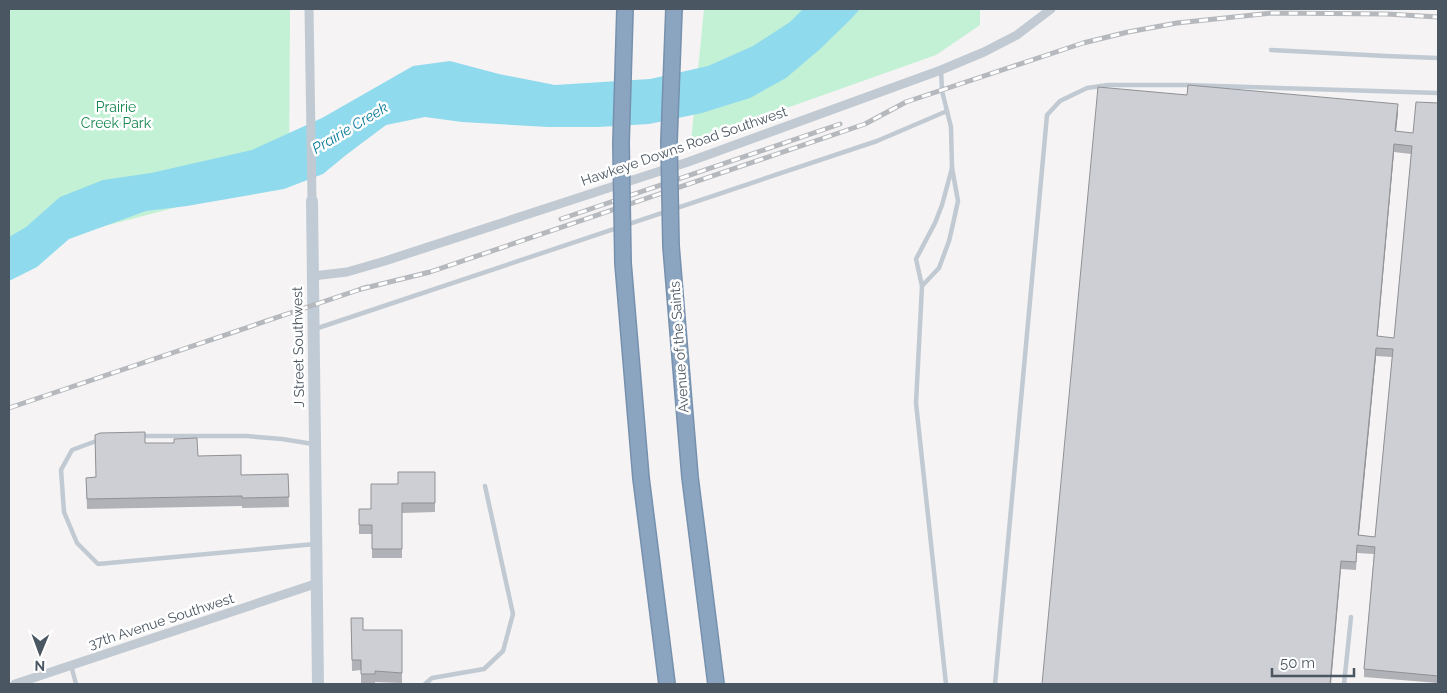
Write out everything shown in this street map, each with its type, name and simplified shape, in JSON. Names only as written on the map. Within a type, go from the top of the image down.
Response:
[{"type":"highway","points":[[625,9],[621,143],[623,263],[641,478],[667,684]]},
{"type":"highway","name":"Avenue of the Saints","points":[[674,9],[669,141],[671,246],[690,477],[716,684]]},
{"type":"street","name":"J Street Southwest","points":[[309,9],[318,684]]},
{"type":"street","name":"Hawkeye Downs Road Southwest","points":[[313,276],[346,272],[385,262],[688,162],[941,70],[984,52],[1017,35],[1051,9]]},
{"type":"street","name":"37th Avenue Southwest","points":[[15,684],[316,584]]},
{"type":"lane","points":[[1271,50],[1438,58]]},
{"type":"lane","points":[[922,286],[939,268],[949,241],[958,201],[952,168],[951,127],[942,91],[941,70]]},
{"type":"lane","points":[[995,684],[1048,115],[1060,101],[1087,88],[1108,85],[1186,85],[1438,93]]},
{"type":"lane","points":[[313,329],[877,141],[947,111]]},
{"type":"lane","points":[[946,684],[916,403],[922,286],[916,259],[935,223],[952,168]]},
{"type":"lane","points":[[109,436],[72,450],[60,470],[64,512],[78,543],[98,564],[315,544]]},
{"type":"lane","points":[[128,436],[246,436],[314,444]]},
{"type":"lane","points":[[425,684],[432,678],[484,669],[504,652],[513,614],[486,486]]},
{"type":"lane","points":[[1344,684],[1351,617]]},
{"type":"lane","points":[[71,665],[76,684]]},
{"type":"green space","name":"Prairie Creek Park","points":[[9,9],[290,9],[289,178],[9,251]]},
{"type":"green space","points":[[704,9],[980,9],[980,25],[936,55],[691,142]]},
{"type":"water","name":"Prairie Creek","points":[[803,9],[860,9],[819,50],[786,78],[750,98],[702,113],[649,124],[548,127],[462,122],[425,117],[386,125],[323,174],[284,189],[187,206],[146,211],[69,239],[37,267],[9,281],[9,237],[26,227],[60,197],[103,180],[151,173],[252,150],[322,118],[413,66],[450,61],[499,74],[555,85],[650,79],[708,66],[753,46],[790,22]]},
{"type":"building","points":[[1188,85],[1398,104],[1395,131],[1413,133],[1416,102],[1438,103],[1438,676],[1364,669],[1375,547],[1357,545],[1356,562],[1341,561],[1330,684],[1042,684],[1098,87],[1187,95]],"holes":[[[1394,144],[1412,146],[1394,338],[1377,336]],[[1376,348],[1393,349],[1375,537],[1358,535]]]},
{"type":"building","points":[[145,432],[145,443],[174,443],[174,439],[197,438],[198,456],[241,455],[241,475],[288,474],[289,497],[87,499],[86,478],[96,477],[95,435],[100,433]]},
{"type":"building","points":[[398,472],[435,472],[435,503],[402,503],[402,549],[372,549],[372,525],[359,525],[359,509],[371,509],[371,484],[398,484]]},
{"type":"building","points":[[351,618],[363,618],[363,630],[402,630],[402,673],[375,671],[375,674],[361,674],[361,660],[352,660]]},
{"type":"railway","points":[[361,289],[430,272],[865,124],[906,102],[1083,43],[1177,23],[1273,13],[1387,14],[1438,17]]},
{"type":"railway","points":[[561,219],[840,124]]},
{"type":"railway","points":[[9,408],[367,287]]}]
